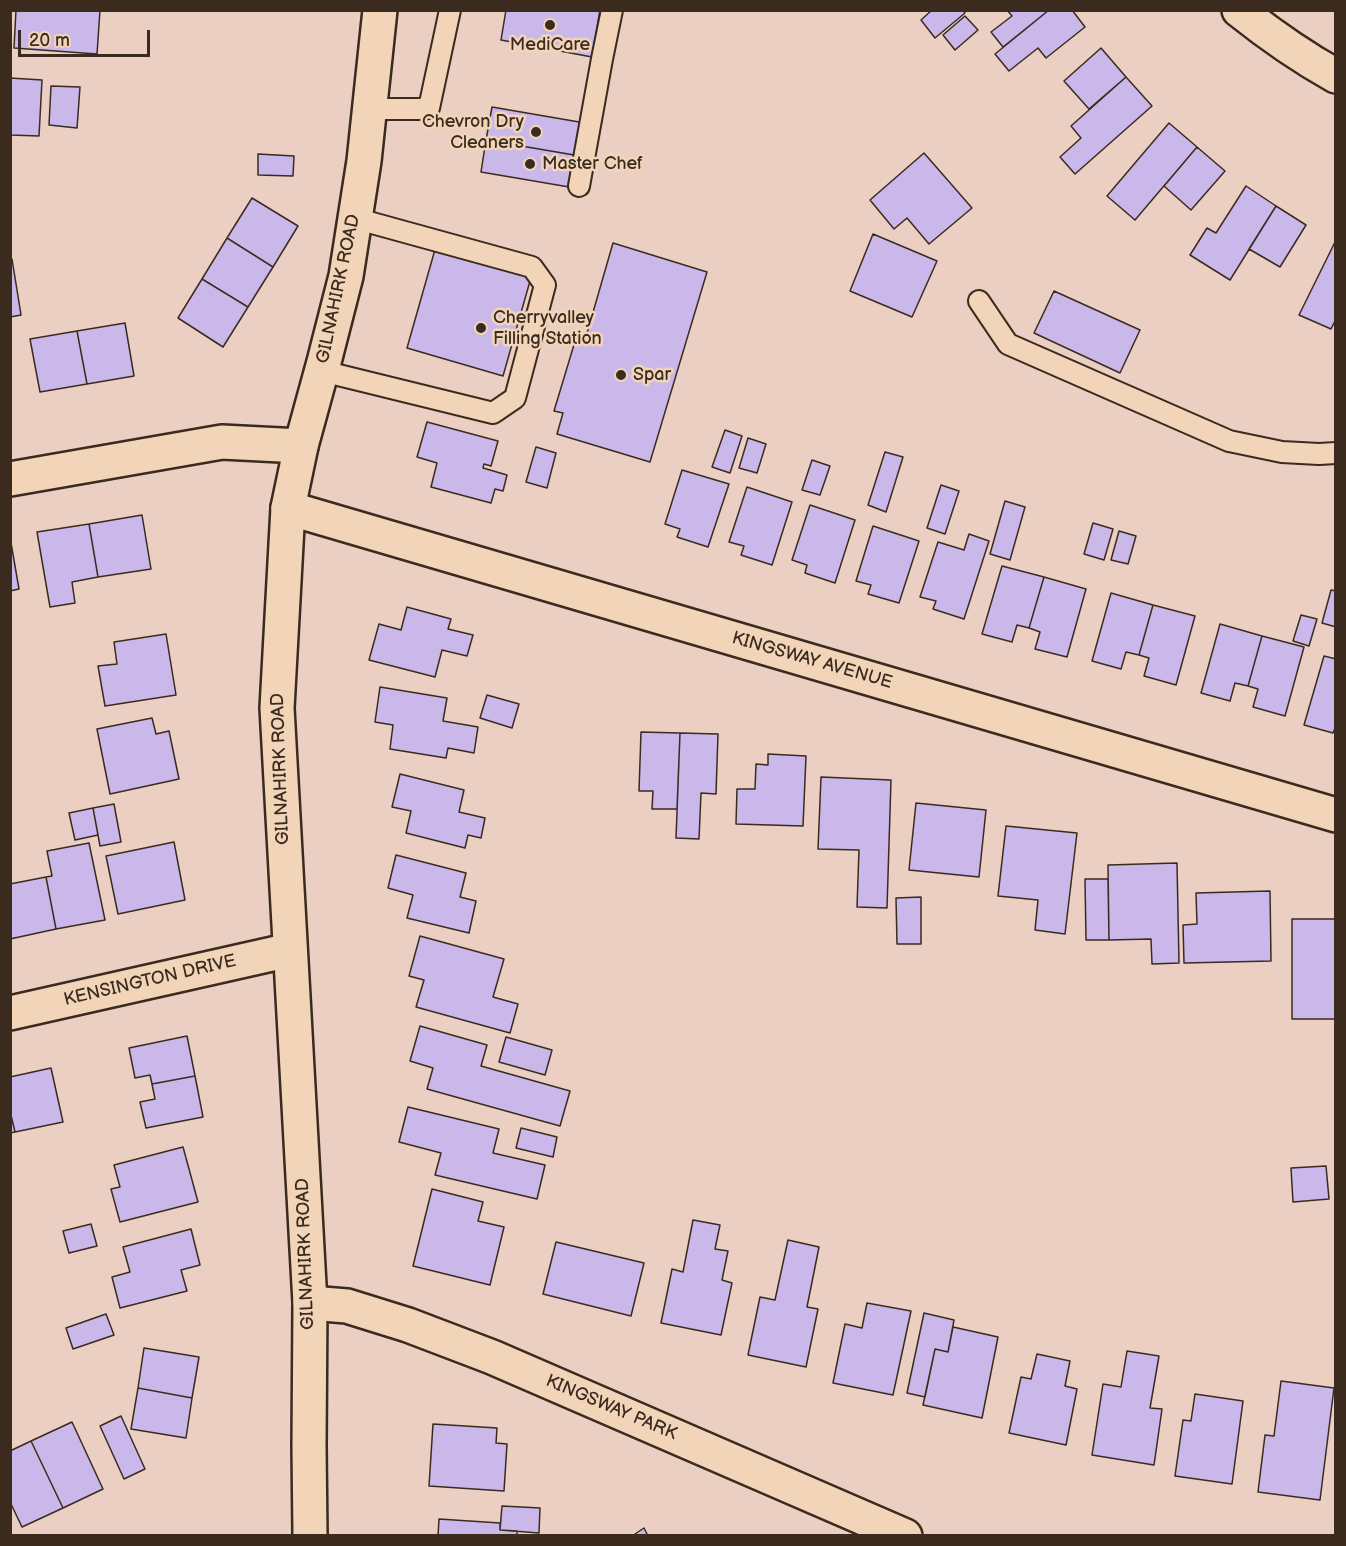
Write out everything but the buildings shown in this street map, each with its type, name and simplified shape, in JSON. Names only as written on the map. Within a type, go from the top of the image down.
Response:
[{"type":"street","name":"GILNAHIRK ROAD","points":[[310,1536],[310,1303],[277,708],[288,508],[301,446],[345,276],[363,161],[380,10]]},
{"type":"street","points":[[1239,10],[1335,76]]},
{"type":"street","points":[[10,479],[222,442],[301,446]]},
{"type":"street","name":"KINGSWAY AVENUE","points":[[288,508],[1335,815]]},
{"type":"street","name":"KENSINGTON DRIVE","points":[[10,1014],[290,950]]},
{"type":"street","name":"KINGSWAY PARK","points":[[310,1303],[347,1306],[408,1325],[492,1357],[905,1536]]},
{"type":"lane","points":[[369,109],[419,110],[429,108],[450,10]]},
{"type":"lane","points":[[579,186],[612,10]]},
{"type":"lane","points":[[322,371],[493,413],[515,398],[545,285],[532,267],[354,218]]},
{"type":"lane","points":[[979,301],[1008,345],[1219,437],[1282,452],[1335,453]]},
{"type":"place","name":"MediCare","points":[[550,25]]},
{"type":"place","name":"Chevron Dry Cleaners","points":[[536,132]]},
{"type":"place","name":"Master Chef","points":[[530,164]]},
{"type":"place","name":"Cherryvalley Filling Station","points":[[481,328]]},
{"type":"place","name":"Spar","points":[[621,375]]}]
